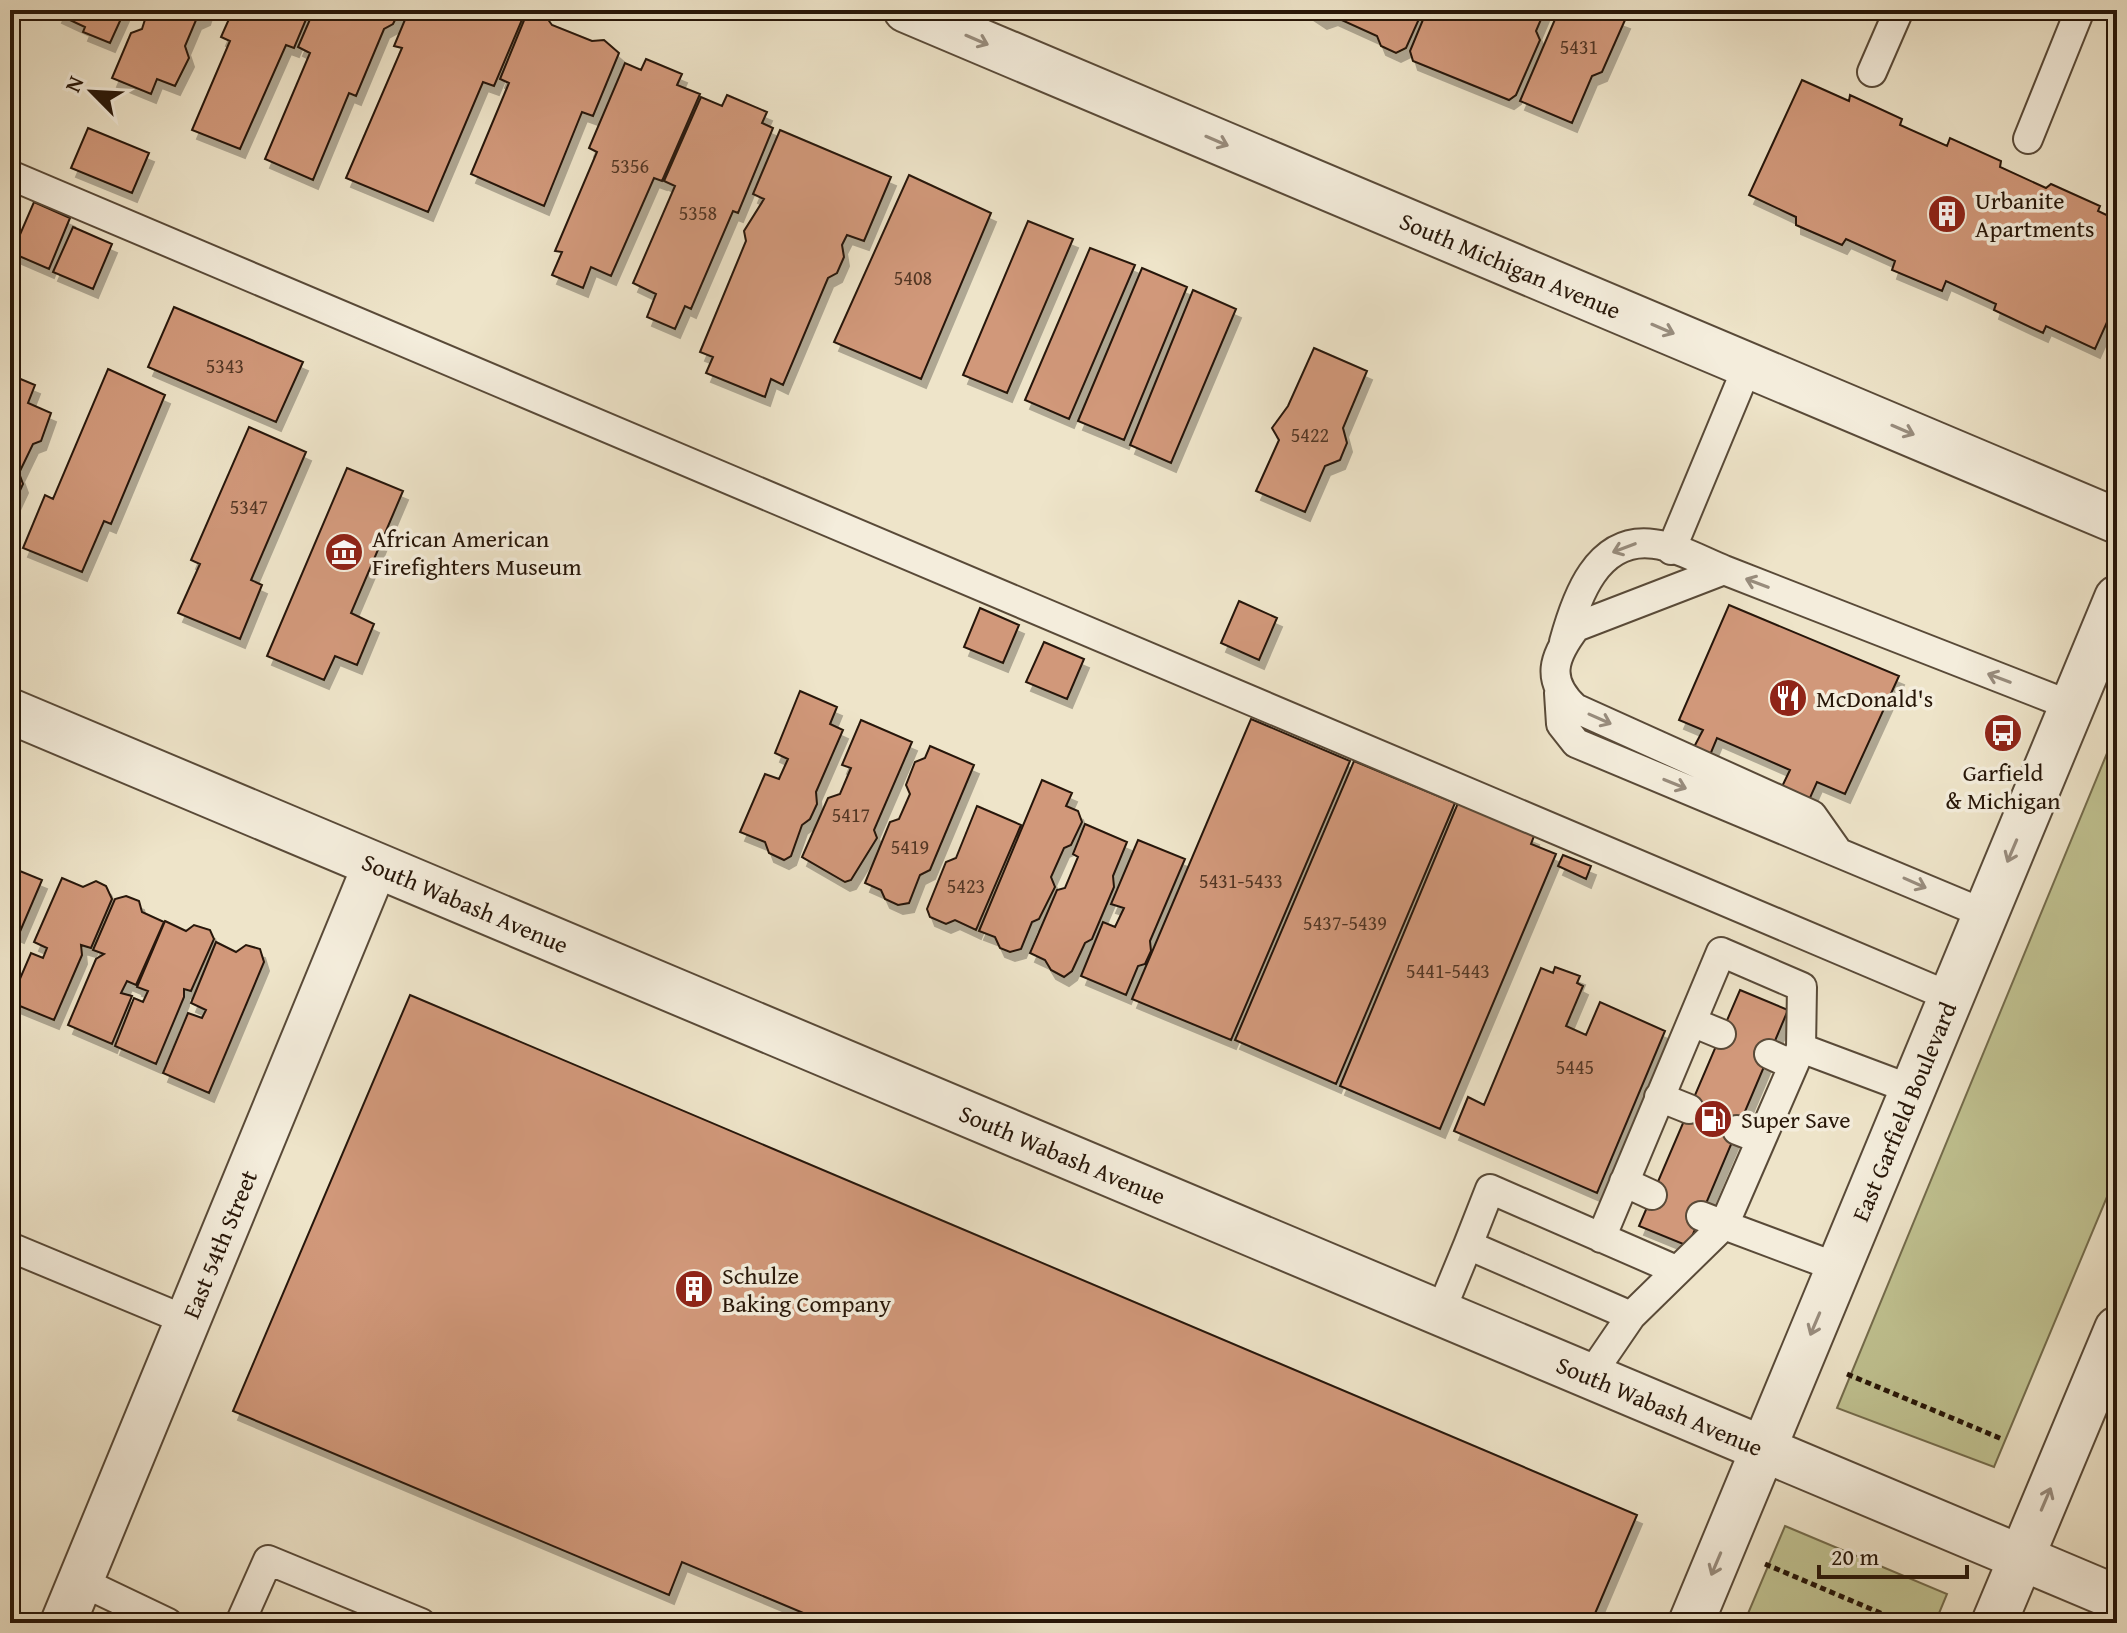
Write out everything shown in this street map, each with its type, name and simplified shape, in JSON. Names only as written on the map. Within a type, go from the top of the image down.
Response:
[{"type":"street","name":"South Michigan Avenue","points":[[906,10],[2117,521]]},
{"type":"street","name":"East Garfield Boulevard","points":[[1691,1623],[2117,598]]},
{"type":"street","name":"South Wabash Avenue","points":[[10,711],[2117,1598]]},
{"type":"street","name":"East 54th Street","points":[[63,1623],[375,866]]},
{"type":"street","points":[[1994,1623],[2117,1329]]},
{"type":"lane","points":[[1872,72],[1899,10]]},
{"type":"lane","points":[[2028,139],[2080,10]]},
{"type":"lane","points":[[10,175],[1951,997]]},
{"type":"lane","points":[[1671,550],[1748,365]]},
{"type":"lane","points":[[1985,914],[1836,849],[1576,743],[1561,724],[1559,693],[1554,675],[1582,588],[1601,561],[1634,543],[1657,544],[2072,706]]},
{"type":"lane","points":[[1563,644],[1576,627],[1724,570]]},
{"type":"lane","points":[[1590,1376],[1631,1316],[1676,1270],[1712,1220],[1788,1056],[1802,987],[1721,952],[1601,1238]]},
{"type":"lane","points":[[1692,1022],[1721,1034]]},
{"type":"lane","points":[[1788,1056],[1913,1090]]},
{"type":"lane","points":[[1659,1097],[1689,1109]]},
{"type":"lane","points":[[1624,1182],[1652,1195]]},
{"type":"lane","points":[[1440,1313],[1490,1189],[1676,1270]]},
{"type":"lane","points":[[1712,1220],[1839,1268]]},
{"type":"lane","points":[[1468,1245],[1631,1316]]},
{"type":"lane","points":[[10,1247],[188,1321]]},
{"type":"lane","points":[[240,1623],[268,1560],[421,1623]]},
{"type":"lane","points":[[80,1581],[168,1623]]},
{"type":"path","points":[[1847,1374],[2002,1439]]},
{"type":"path","points":[[1762,1562],[1904,1623]]},
{"type":"green space","points":[[2117,729],[2117,1173],[1994,1467],[1837,1408]]},
{"type":"green space","points":[[1785,1526],[1947,1594],[1935,1623],[1744,1623]]},
{"type":"building","points":[[59,10],[125,10],[110,43],[83,32],[85,27],[57,14]]},
{"type":"building","points":[[148,10],[207,10],[205,16],[196,20],[185,46],[189,58],[175,86],[157,79],[151,94],[112,78],[131,33],[142,29]]},
{"type":"building","points":[[233,10],[310,10],[294,48],[286,45],[240,149],[192,130],[230,41],[221,37]]},
{"type":"building","points":[[314,10],[400,10],[393,24],[384,29],[356,96],[349,93],[313,180],[265,159],[310,53],[298,47]]},
{"type":"building","points":[[409,10],[516,10],[524,15],[494,86],[483,82],[428,212],[346,178],[402,48],[394,46]]},
{"type":"building","points":[[535,10],[544,14],[552,25],[592,41],[604,40],[619,53],[593,116],[582,112],[544,206],[471,174],[509,83],[500,79],[527,13]]},
{"type":"building","points":[[1307,10],[1423,10],[1406,48],[1396,53],[1381,46],[1377,36],[1333,16],[1322,20]]},
{"type":"building","points":[[1427,10],[1545,10],[1536,31],[1540,40],[1516,95],[1509,100],[1413,61],[1410,51]]},
{"type":"building","points":[[1559,10],[1617,10],[1614,16],[1625,20],[1602,72],[1592,76],[1572,123],[1520,101]]},
{"type":"building","points":[[646,59],[682,74],[677,85],[700,94],[662,181],[654,178],[611,276],[591,267],[583,288],[552,275],[562,252],[555,251],[597,152],[589,148],[625,63],[641,70]]},
{"type":"building","name":"Urbanite Apartments","points":[[1802,80],[1849,101],[1850,95],[1902,119],[1900,125],[1947,146],[1950,138],[2001,161],[2000,167],[2046,188],[2051,184],[2100,206],[2098,211],[2117,220],[2117,300],[2095,349],[2046,326],[2043,333],[1994,310],[1996,304],[1946,281],[1942,291],[1892,270],[1895,261],[1846,239],[1842,245],[1796,225],[1796,217],[1749,195]]},
{"type":"building","points":[[727,95],[767,112],[762,123],[773,128],[738,213],[733,211],[691,309],[685,306],[675,329],[647,317],[656,294],[633,283],[675,186],[664,181],[701,97],[722,106]]},
{"type":"building","points":[[88,128],[149,153],[132,193],[71,168]]},
{"type":"building","points":[[780,130],[891,177],[864,241],[847,235],[842,245],[844,257],[837,273],[828,278],[783,385],[771,379],[765,397],[706,373],[713,357],[700,352],[746,241],[744,231],[764,199],[753,194]]},
{"type":"building","points":[[909,175],[991,213],[921,379],[834,342]]},
{"type":"building","points":[[34,202],[70,218],[49,269],[12,253]]},
{"type":"building","points":[[1028,221],[1073,239],[1007,393],[963,375]]},
{"type":"building","points":[[73,227],[112,244],[93,289],[53,272]]},
{"type":"building","points":[[1090,248],[1135,265],[1069,419],[1025,400]]},
{"type":"building","points":[[1142,268],[1187,287],[1124,440],[1078,421]]},
{"type":"building","points":[[1193,290],[1236,309],[1171,463],[1130,445]]},
{"type":"building","points":[[174,307],[303,362],[276,422],[148,367]]},
{"type":"building","points":[[1314,348],[1367,371],[1343,428],[1347,443],[1340,460],[1325,466],[1305,512],[1256,491],[1279,440],[1272,428],[1288,406]]},
{"type":"building","points":[[108,369],[165,395],[111,524],[104,521],[82,572],[23,548],[45,495],[53,499]]},
{"type":"building","points":[[11,375],[35,385],[28,403],[51,413],[41,441],[33,444],[19,473],[23,484],[10,512]]},
{"type":"building","points":[[249,427],[306,452],[251,580],[262,585],[240,639],[178,613],[200,564],[191,560]]},
{"type":"building","name":"African American Firefighters Museum","points":[[347,468],[403,491],[351,613],[374,624],[357,665],[335,656],[324,680],[267,656]]},
{"type":"building","points":[[1239,601],[1277,618],[1259,660],[1221,643]]},
{"type":"building","name":"McDonald's","points":[[1729,605],[1899,676],[1845,794],[1817,782],[1805,809],[1777,797],[1790,770],[1717,738],[1710,755],[1693,749],[1703,730],[1679,720]]},
{"type":"building","points":[[980,608],[1019,625],[1003,663],[964,647]]},
{"type":"building","points":[[1044,642],[1084,659],[1067,699],[1026,682]]},
{"type":"building","points":[[800,691],[837,707],[830,724],[843,730],[816,792],[817,804],[810,819],[802,825],[791,856],[784,860],[769,853],[765,842],[740,832],[765,774],[779,779],[788,759],[775,753]]},
{"type":"building","points":[[1251,719],[1350,761],[1231,1040],[1132,999]]},
{"type":"building","points":[[861,720],[912,742],[874,830],[877,838],[851,880],[845,882],[802,857],[828,798],[840,794],[851,768],[842,765]]},
{"type":"building","points":[[930,746],[974,765],[930,870],[920,875],[909,903],[898,905],[885,899],[881,890],[865,883],[890,822],[899,819],[910,794],[906,785],[915,762],[925,758]]},
{"type":"building","points":[[1354,761],[1455,803],[1336,1084],[1235,1040]]},
{"type":"building","points":[[1042,780],[1072,793],[1066,806],[1078,811],[1082,822],[1071,845],[1064,848],[1051,877],[1055,887],[1039,919],[1032,922],[1021,949],[1010,952],[1000,948],[995,937],[979,931]]},
{"type":"building","points":[[1458,803],[1534,836],[1531,844],[1556,854],[1440,1129],[1340,1086]]},
{"type":"building","points":[[977,806],[1021,825],[976,930],[955,920],[946,924],[930,917],[927,909],[946,862],[956,858]]},
{"type":"building","points":[[1085,824],[1127,842],[1113,876],[1114,887],[1092,939],[1085,943],[1072,971],[1064,977],[1051,970],[1045,960],[1030,953],[1057,890],[1065,888],[1078,857],[1073,854]]},
{"type":"building","points":[[1138,840],[1185,859],[1150,941],[1151,951],[1145,964],[1138,966],[1126,995],[1081,976],[1103,922],[1115,927],[1124,908],[1111,904]]},
{"type":"building","points":[[1563,855],[1591,866],[1586,879],[1558,866]]},
{"type":"building","points":[[10,867],[42,880],[19,934],[10,930]]},
{"type":"building","points":[[62,878],[83,887],[96,881],[106,886],[112,899],[91,948],[81,945],[82,955],[54,1020],[10,1002],[31,953],[43,958],[47,948],[34,942]]},
{"type":"building","points":[[126,896],[139,901],[142,912],[164,922],[136,985],[127,981],[121,993],[132,996],[112,1044],[68,1025],[96,959],[104,954],[93,950],[115,899]]},
{"type":"building","points":[[165,921],[186,931],[194,925],[210,930],[214,939],[191,991],[184,989],[184,997],[156,1064],[115,1046],[134,998],[143,1002],[148,991],[137,987]]},
{"type":"building","points":[[216,942],[236,952],[246,945],[260,949],[264,962],[209,1093],[163,1073],[188,1013],[202,1018],[206,1010],[191,1003]]},
{"type":"building","points":[[1555,967],[1580,976],[1577,983],[1583,986],[1566,1026],[1586,1035],[1600,1002],[1665,1031],[1597,1193],[1454,1131],[1468,1097],[1484,1105],[1541,968],[1553,973]]},
{"type":"building","name":"Super Save","points":[[1740,990],[1788,1010],[1688,1246],[1639,1226]]},
{"type":"building","name":"Schulze Baking Company","points":[[410,995],[1637,1515],[1591,1623],[827,1623],[682,1562],[669,1595],[233,1411]]},
{"type":"place","name":"Urbanite Apartments","points":[[1947,214]]},
{"type":"place","name":"African American Firefighters Museum","points":[[344,552]]},
{"type":"place","name":"McDonald's","points":[[1788,698]]},
{"type":"place","name":"Garfield & Michigan","points":[[2003,733]]},
{"type":"place","name":"Super Save","points":[[1713,1119]]},
{"type":"place","name":"Schulze Baking Company","points":[[694,1289]]}]
